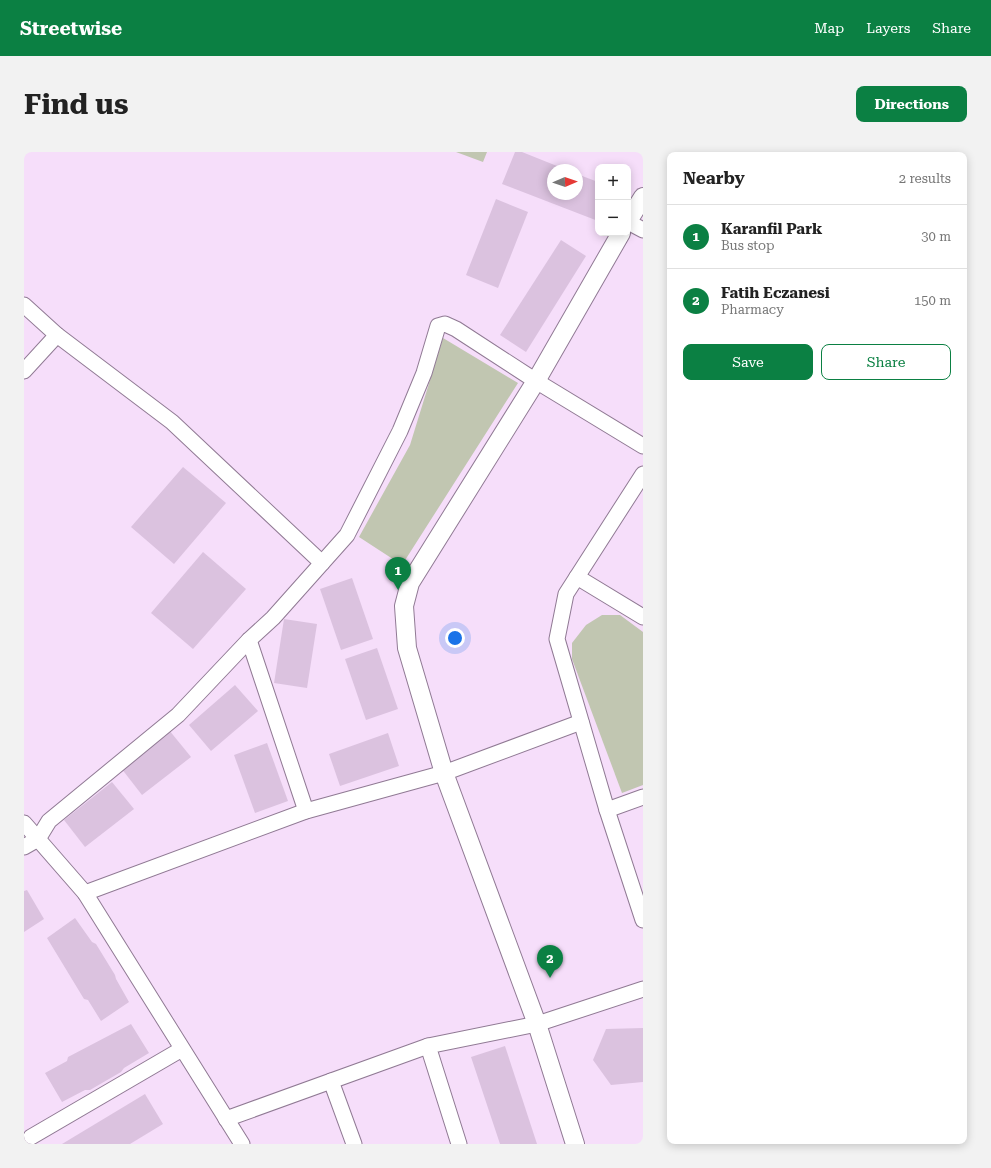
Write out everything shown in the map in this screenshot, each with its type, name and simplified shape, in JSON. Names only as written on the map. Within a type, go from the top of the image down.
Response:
[{"type":"street","points":[[631,216],[643,197]]},
{"type":"street","points":[[631,223],[643,230]]},
{"type":"street","points":[[575,1144],[537,1024],[444,773],[407,648],[404,606],[410,583],[536,381],[619,236]]},
{"type":"street","points":[[24,305],[57,335],[172,422],[322,563]]},
{"type":"street","points":[[24,847],[38,839],[49,821],[178,715],[249,640],[272,618],[347,535],[400,431],[424,373],[438,326],[445,324],[456,330],[643,446]]},
{"type":"street","points":[[24,371],[57,335]]},
{"type":"street","points":[[643,474],[566,594],[557,639],[607,810],[643,920]]},
{"type":"street","points":[[577,577],[643,616]]},
{"type":"street","points":[[249,640],[306,811]]},
{"type":"street","points":[[85,894],[306,811],[444,773],[581,722]]},
{"type":"street","points":[[607,810],[643,797]]},
{"type":"street","points":[[24,823],[85,894],[242,1144]]},
{"type":"street","points":[[226,1119],[428,1046],[537,1024],[643,989]]},
{"type":"street","points":[[428,1046],[460,1144]]},
{"type":"street","points":[[30,1136],[182,1049]]},
{"type":"street","points":[[331,1081],[354,1144]]},
{"type":"green space","points":[[456,152],[487,152],[483,162]]},
{"type":"green space","points":[[443,338],[518,383],[402,565],[359,537],[410,445]]},
{"type":"green space","points":[[602,615],[620,615],[643,632],[643,785],[622,793],[572,659],[572,643],[586,625]]},
{"type":"building","points":[[515,152],[522,152],[552,164],[547,164],[547,200],[583,200],[583,176],[595,181],[595,220],[502,184]]},
{"type":"building","points":[[496,199],[528,212],[498,288],[466,275]]},
{"type":"building","points":[[561,240],[586,256],[526,352],[500,335]]},
{"type":"building","points":[[183,467],[226,503],[174,564],[131,527]]},
{"type":"building","points":[[203,552],[246,589],[193,649],[151,613]]},
{"type":"building","points":[[352,578],[373,639],[341,650],[320,589]]},
{"type":"building","points":[[284,619],[317,624],[307,688],[274,683]]},
{"type":"building","points":[[377,648],[398,709],[366,720],[345,659]]},
{"type":"building","points":[[235,685],[258,711],[211,751],[189,725]]},
{"type":"building","points":[[169,730],[191,757],[142,795],[121,768]]},
{"type":"building","points":[[388,733],[399,766],[340,786],[329,754]]},
{"type":"building","points":[[267,743],[288,801],[255,813],[234,755]]},
{"type":"building","points":[[112,782],[134,809],[85,847],[64,820]]},
{"type":"building","points":[[27,890],[44,919],[24,932],[24,891]]},
{"type":"building","points":[[75,918],[92,942],[96,944],[129,1002],[101,1021],[88,1000],[84,999],[47,938]]},
{"type":"building","points":[[131,1024],[149,1053],[124,1068],[121,1072],[90,1090],[85,1090],[62,1102],[45,1073],[67,1061],[68,1057]]},
{"type":"building","points":[[643,1028],[643,1082],[611,1085],[593,1060],[606,1029]]},
{"type":"building","points":[[505,1046],[537,1144],[500,1144],[471,1057]]},
{"type":"building","points":[[145,1094],[163,1124],[130,1144],[62,1144]]},
{"type":"place","name":"Karanfil Park","points":[[398,590]]},
{"type":"place","name":"Fatih Eczanesi","points":[[550,978]]}]
